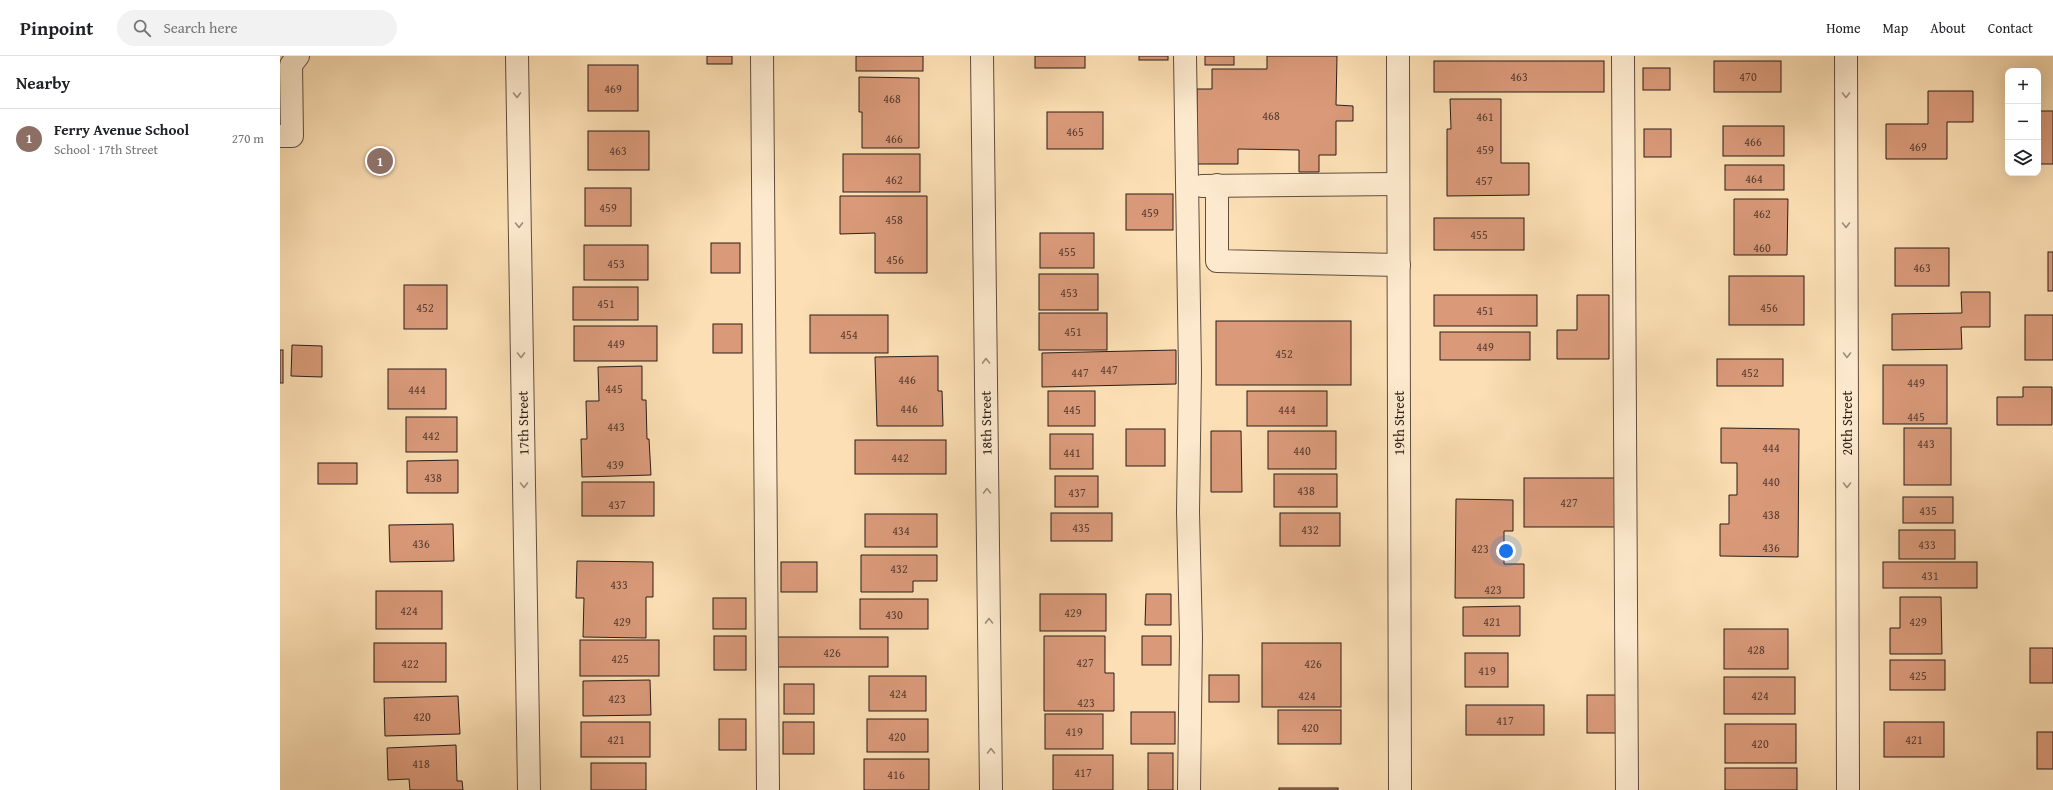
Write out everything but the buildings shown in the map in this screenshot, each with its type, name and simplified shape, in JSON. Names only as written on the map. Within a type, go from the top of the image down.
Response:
[{"type":"street","points":[[280,136],[292,136],[291,66],[298,56]]},
{"type":"street","name":"17th Street","points":[[516,56],[529,790]]},
{"type":"street","points":[[762,56],[768,790]]},
{"type":"street","name":"18th Street","points":[[982,56],[991,790]]},
{"type":"street","points":[[1186,56],[1190,371],[1188,512],[1192,637],[1189,790]]},
{"type":"street","name":"19th Street","points":[[1398,56],[1400,790]]},
{"type":"street","points":[[1623,56],[1627,790]]},
{"type":"street","name":"20th Street","points":[[1846,56],[1848,790]]},
{"type":"street","points":[[1187,186],[1398,184]]},
{"type":"street","points":[[1217,185],[1217,261],[1399,265]]},
{"type":"place","name":"Ferry Avenue School","points":[[380,161]]}]
